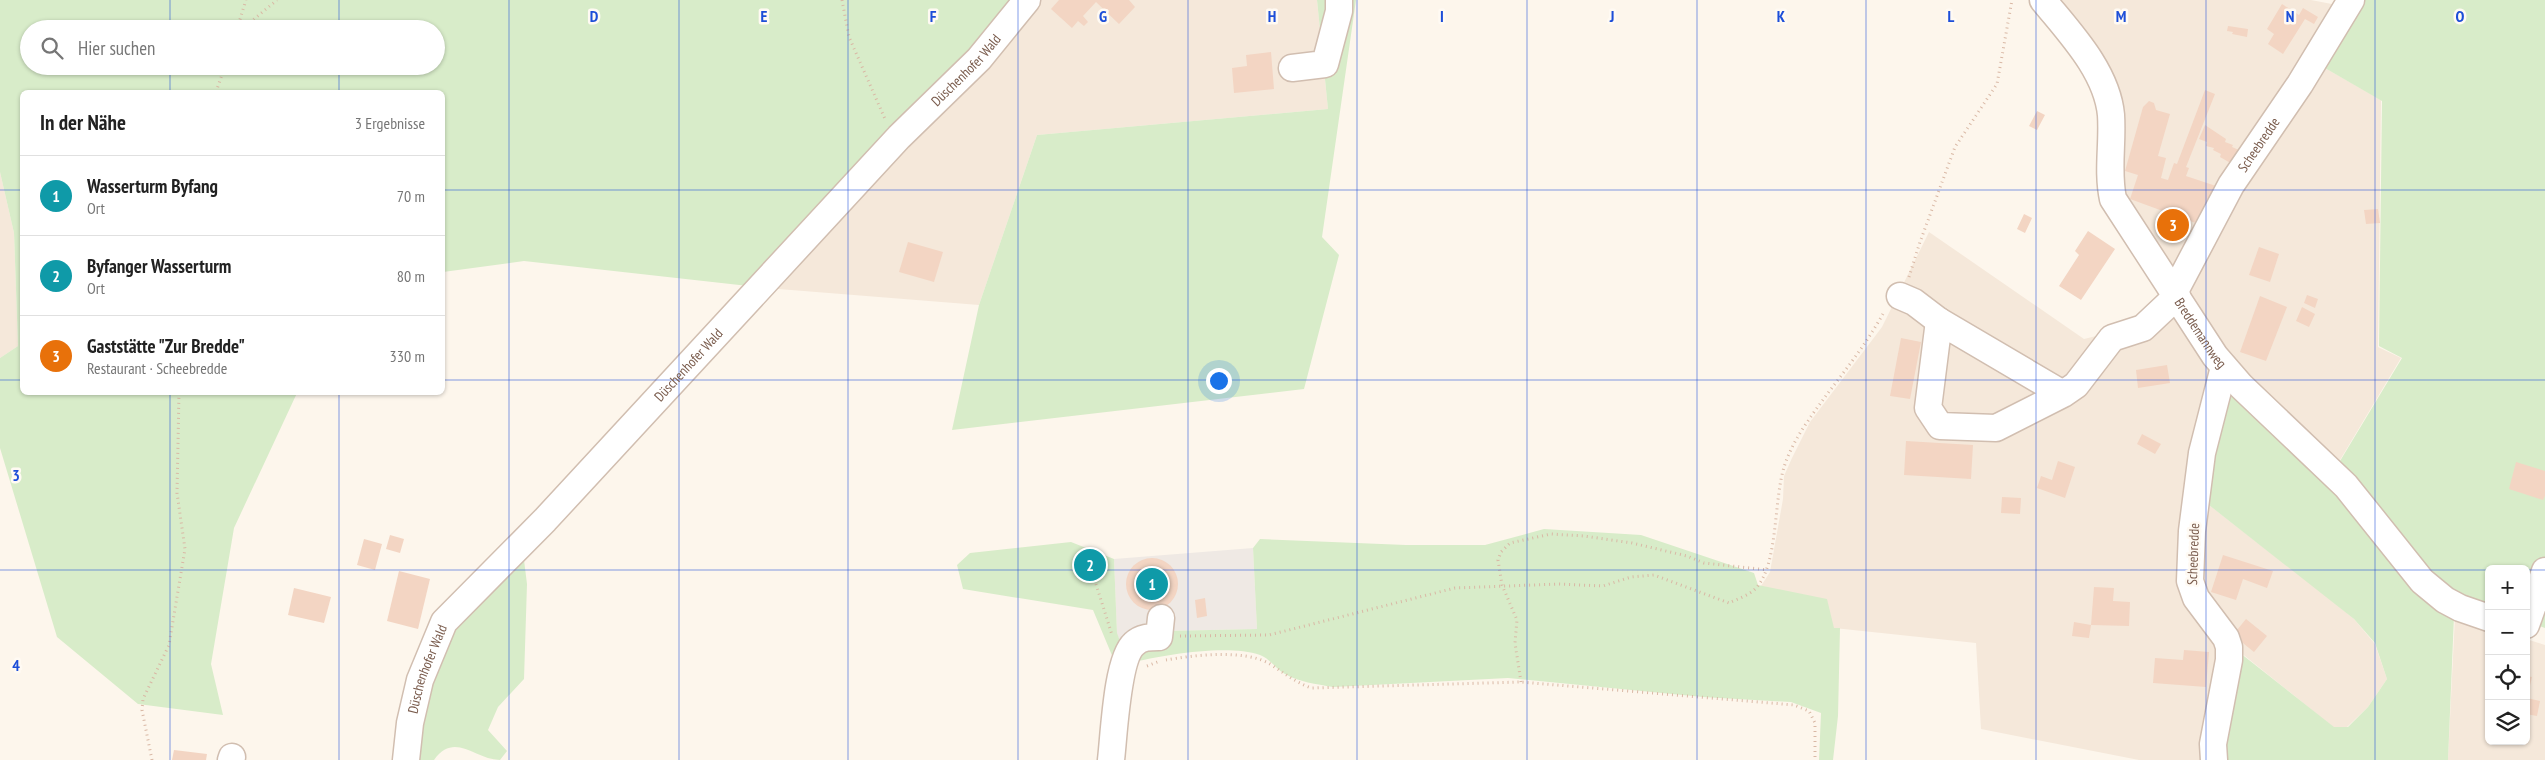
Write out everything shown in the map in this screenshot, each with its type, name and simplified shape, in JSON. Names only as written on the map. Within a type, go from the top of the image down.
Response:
[{"type":"street","name":"Düschenhofer Wald","points":[[406,760],[410,723],[420,680],[444,622],[545,520],[899,137],[979,59],[1027,0]]},
{"type":"street","points":[[1292,68],[1325,64],[1339,11],[1340,0]]},
{"type":"street","name":"Breddemannweg","points":[[2043,0],[2088,59],[2104,89],[2111,114],[2108,176],[2113,199],[2224,367],[2246,391],[2346,486],[2422,581],[2445,600],[2460,608],[2485,617]]},
{"type":"street","name":"Scheebredde","points":[[1938,322],[1928,408],[1940,426],[1996,428],[2063,394],[2076,385],[2112,338],[2143,328],[2176,295],[2231,185],[2300,84],[2350,0]]},
{"type":"street","points":[[1900,296],[1914,302],[1938,322],[2063,394]]},
{"type":"street","name":"Scheebredde","points":[[2214,760],[2213,744],[2229,660],[2229,647],[2221,630],[2196,598],[2190,581],[2192,531],[2202,453],[2224,367]]},
{"type":"street","points":[[2530,614],[2545,571]]},
{"type":"street","points":[[2530,631],[2545,636]]},
{"type":"street","points":[[1111,760],[1140,643]]},
{"type":"path","points":[[240,20],[246,0]]},
{"type":"path","points":[[253,20],[277,0]]},
{"type":"path","points":[[842,0],[849,37],[884,118],[899,137]]},
{"type":"path","points":[[1090,565],[1114,640],[1140,643],[1269,635],[1313,625],[1410,597],[1455,588],[1502,585],[1603,586],[1631,577],[1654,575],[1729,602],[1755,589],[1768,570],[1777,498],[1784,465],[1793,444],[1807,421],[1861,350],[1886,308],[1900,296],[1915,264],[1923,234],[1955,147],[1997,84],[2012,0]]},
{"type":"path","points":[[217,90],[221,75]]},
{"type":"path","points":[[152,760],[142,710],[143,699],[169,645],[185,549],[177,493],[179,395]]},
{"type":"path","points":[[1521,682],[1514,644],[1517,620],[1502,585],[1498,560],[1501,552],[1510,544],[1551,534],[1632,543],[1687,556],[1704,563],[1768,570]]},
{"type":"path","points":[[1140,643],[1137,670],[1158,662],[1206,656],[1252,657],[1270,664],[1291,680],[1311,688],[1521,682],[1794,705],[1809,711],[1815,722],[1815,760]]},
{"type":"shaded area","points":[[1031,0],[1317,0],[1328,109],[1037,135],[979,305],[766,288]]},
{"type":"shaded area","points":[[2053,0],[2311,0],[2337,5],[2306,57],[2381,100],[2378,347],[2401,358],[2337,465],[2238,371],[2124,201],[2120,137]]},
{"type":"shaded area","points":[[0,172],[14,233],[18,346],[0,358]]},
{"type":"shaded area","points":[[1929,232],[2084,339],[2144,324],[2165,297],[2219,373],[2187,581],[2226,646],[2213,760],[2139,760],[1981,729],[1976,643],[1834,628],[1761,586],[1770,572],[1783,499],[1784,476],[1792,458],[1810,422],[1882,327]]},
{"type":"shaded area","points":[[2200,498],[2354,619],[2375,644],[2387,679],[2368,707],[2347,727],[2333,727],[2235,648],[2193,581]]},
{"type":"shaded area","points":[[1253,548],[1257,629],[1163,631],[1123,649],[1117,634],[1114,559]]},
{"type":"shaded area","points":[[2455,616],[2485,626],[2485,745],[2530,745],[2530,640],[2545,645],[2545,760],[2448,760]]},
{"type":"green space","points":[[0,0],[1031,0],[766,288],[524,261],[445,272],[445,90],[20,90],[20,395],[296,395],[234,528],[211,664],[223,715],[138,704],[57,637],[0,448],[0,358],[18,346],[14,233],[0,172]]},
{"type":"green space","points":[[1317,0],[1356,0],[1322,237],[1339,255],[1304,389],[952,430],[979,305],[1037,135],[1328,109]]},
{"type":"green space","points":[[2357,0],[2545,0],[2545,628],[2530,622],[2530,565],[2485,565],[2485,606],[2439,585],[2337,466],[2402,358],[2379,346],[2382,101],[2318,64]]},
{"type":"green space","points":[[2225,380],[2454,616],[2448,760],[2221,760],[2235,649],[2334,727],[2348,727],[2368,707],[2387,679],[2375,643],[2354,619],[2200,498]]},
{"type":"green space","points":[[1544,529],[1641,535],[1754,573],[1758,585],[1827,599],[1834,628],[1840,628],[1838,716],[1833,760],[1819,760],[1821,713],[1791,702],[1703,697],[1508,678],[1333,687],[1290,677],[1260,655],[1231,650],[1177,654],[1130,663],[1163,631],[1257,629],[1253,548],[1260,539],[1406,545],[1485,545]]},
{"type":"green space","points":[[1071,542],[1114,559],[1117,633],[1123,649],[1116,665],[1093,610],[963,589],[957,565],[970,553]]},
{"type":"green space","points":[[524,560],[527,584],[524,679],[498,707],[488,730],[507,751],[500,760],[491,759],[458,747],[442,752],[434,760],[407,760],[438,635]]},
{"type":"building","points":[[1059,0],[1129,0],[1135,7],[1119,24],[1096,2],[1083,16],[1088,22],[1084,26],[1078,21],[1072,28],[1051,9]]},
{"type":"building","points":[[2282,4],[2299,15],[2303,8],[2318,17],[2314,24],[2305,19],[2283,54],[2268,44],[2274,34],[2267,29]]},
{"type":"building","points":[[2228,26],[2248,29],[2247,37],[2232,34],[2233,32],[2227,31]]},
{"type":"building","points":[[1271,52],[1274,89],[1234,93],[1232,68],[1247,66],[1246,55]]},
{"type":"building","points":[[2205,90],[2215,94],[2186,167],[2189,168],[2186,176],[2216,186],[2201,225],[2130,199],[2138,175],[2125,171],[2143,107],[2149,101],[2154,103],[2156,110],[2170,114],[2158,156],[2166,158],[2161,178],[2168,180],[2174,163],[2177,164]]},
{"type":"building","points":[[2037,111],[2045,115],[2037,130],[2029,126]]},
{"type":"building","points":[[2205,125],[2226,139],[2225,142],[2239,150],[2234,165],[2220,157],[2221,154],[2213,150],[2214,148],[2206,146],[2207,142],[2199,139]]},
{"type":"building","points":[[2378,209],[2380,223],[2366,224],[2364,210]]},
{"type":"building","points":[[2024,214],[2032,218],[2025,233],[2017,229]]},
{"type":"building","points":[[2088,231],[2115,249],[2081,300],[2059,286],[2079,255],[2075,251]]},
{"type":"building","points":[[908,242],[943,252],[934,282],[899,272]]},
{"type":"building","points":[[2259,247],[2279,254],[2270,282],[2249,275]]},
{"type":"building","points":[[2307,295],[2318,299],[2315,308],[2304,303]]},
{"type":"building","points":[[2260,296],[2287,307],[2266,361],[2240,352]]},
{"type":"building","points":[[2302,307],[2315,314],[2309,327],[2296,321]]},
{"type":"building","points":[[1901,338],[1921,342],[1910,399],[1890,396]]},
{"type":"building","points":[[2167,365],[2170,383],[2138,388],[2136,370]]},
{"type":"building","points":[[2142,434],[2161,444],[2155,454],[2137,444]]},
{"type":"building","points":[[1906,441],[1973,445],[1971,479],[1904,475]]},
{"type":"building","points":[[2058,461],[2075,467],[2065,498],[2037,488],[2041,476],[2052,480]]},
{"type":"building","points":[[2516,462],[2545,471],[2545,496],[2543,500],[2509,489]]},
{"type":"building","points":[[2002,497],[2021,498],[2020,514],[2001,513]]},
{"type":"building","points":[[390,535],[404,539],[400,553],[386,549]]},
{"type":"building","points":[[364,539],[382,544],[375,570],[357,565]]},
{"type":"building","points":[[2223,555],[2273,571],[2267,588],[2243,579],[2236,600],[2211,592]]},
{"type":"building","points":[[1147,558],[1157,558],[1171,565],[1178,579],[1178,589],[1171,603],[1157,610],[1147,610],[1137,606],[1130,599],[1126,589],[1126,579],[1130,569],[1137,562]]},
{"type":"building","points":[[399,571],[430,579],[418,629],[387,621]]},
{"type":"building","points":[[2094,587],[2114,588],[2113,601],[2130,602],[2129,626],[2091,625]]},
{"type":"building","points":[[294,588],[331,597],[324,623],[288,615]]},
{"type":"building","points":[[1205,598],[1207,616],[1197,618],[1195,600]]},
{"type":"building","points":[[2246,619],[2267,636],[2254,652],[2233,635]]},
{"type":"building","points":[[2074,622],[2091,625],[2089,638],[2072,636]]},
{"type":"building","points":[[2184,650],[2209,652],[2206,687],[2153,683],[2155,658],[2183,660]]},
{"type":"building","points":[[2530,699],[2540,701],[2537,716],[2530,715]]},
{"type":"building","points":[[174,750],[207,754],[206,760],[172,760]]},
{"type":"place","name":"Gaststätte \"Zur Bredde\"","points":[[2173,225]]},
{"type":"place","name":"Byfanger Wasserturm","points":[[1090,565]]},
{"type":"place","name":"Wasserturm Byfang","points":[[1152,584]]}]
